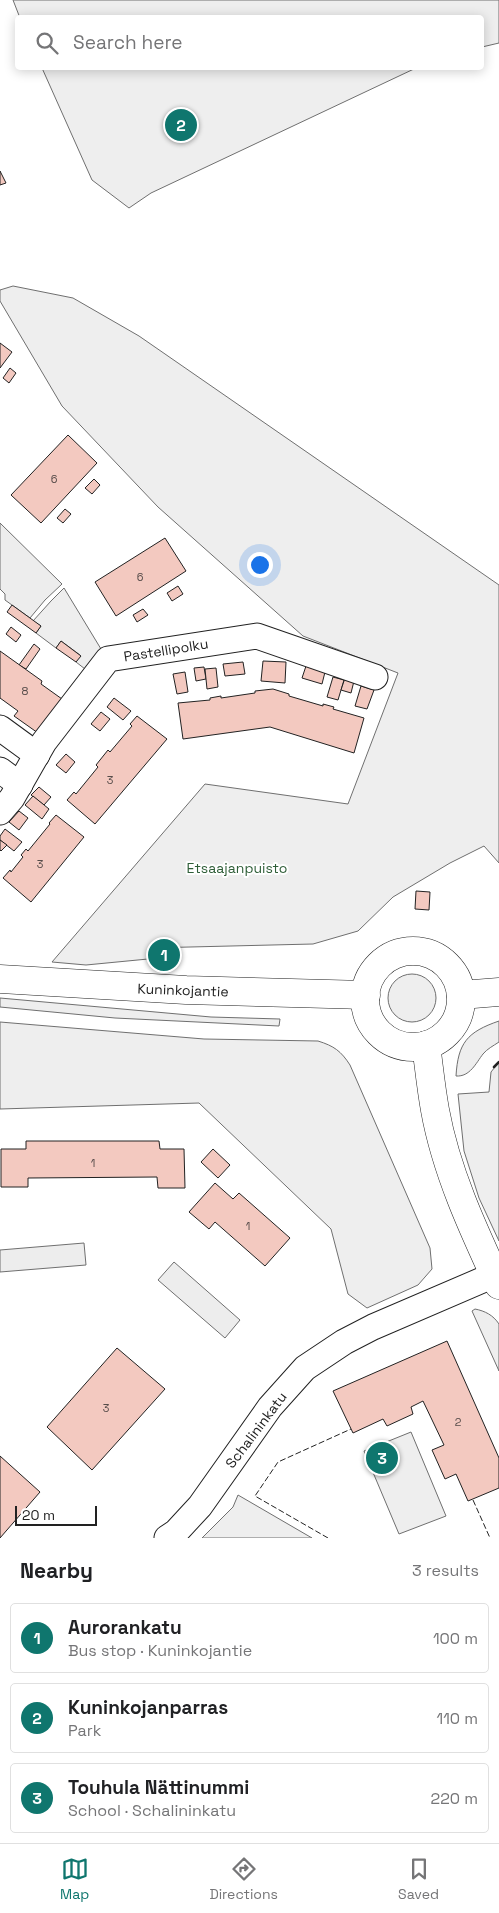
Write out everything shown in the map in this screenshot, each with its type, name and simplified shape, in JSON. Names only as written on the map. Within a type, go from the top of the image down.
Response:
[{"type":"main road","points":[[408,952],[433,955],[444,962],[453,972],[459,984],[461,995],[460,1009],[456,1022],[438,1040],[426,1046],[400,1045],[388,1040],[378,1032],[370,1021],[366,1008],[368,983],[375,971],[383,962],[395,955],[408,952]]},
{"type":"main road","name":"Kuninkojantie","points":[[0,979],[186,990],[366,995]]},
{"type":"main road","points":[[461,995],[499,992]]},
{"type":"main road","points":[[426,1046],[435,1110],[448,1160],[461,1198],[497,1280]]},
{"type":"street","name":"Pastellipolku","points":[[0,812],[12,798],[10,777],[37,755],[44,742],[108,659],[256,636],[375,678]]},
{"type":"street","points":[[0,728],[37,755]]},
{"type":"street","name":"Schalininkatu","points":[[167,1538],[176,1532],[200,1506],[270,1407],[305,1368],[344,1342],[373,1327],[497,1280]]},
{"type":"green space","points":[[13,0],[499,0],[499,43],[484,47],[484,15],[19,15]]},
{"type":"green space","points":[[43,70],[412,70],[151,193],[129,208],[92,180]]},
{"type":"green space","name":"Etsaajanpuisto","points":[[13,286],[73,298],[139,336],[499,585],[499,863],[484,846],[450,863],[393,897],[358,931],[313,944],[149,948],[148,959],[86,965],[52,962],[205,784],[348,804],[398,673],[303,636],[158,507],[62,406],[0,301],[0,290]]},
{"type":"green space","points":[[64,588],[101,649],[85,669],[76,662],[80,655],[61,641],[56,648],[36,633],[41,626],[33,621]]},
{"type":"green space","points":[[407,974],[417,974],[429,981],[436,993],[436,1003],[429,1015],[417,1022],[407,1022],[399,1018],[392,1011],[388,1003],[388,993],[392,985],[399,978]]},
{"type":"green space","points":[[0,998],[211,1017],[280,1019],[279,1026],[115,1018],[0,1007]]},
{"type":"green space","points":[[499,1021],[499,1042],[485,1052],[469,1072],[456,1076],[459,1055],[466,1040],[479,1030]]},
{"type":"green space","points":[[0,1022],[204,1039],[318,1041],[333,1047],[350,1065],[430,1248],[432,1269],[418,1285],[367,1308],[348,1294],[331,1229],[199,1103],[0,1109]]},
{"type":"green space","points":[[499,1062],[499,1241],[479,1198],[464,1151],[458,1094],[489,1092],[491,1072]]},
{"type":"green space","points":[[475,1309],[488,1314],[499,1324],[499,1371],[472,1311]]},
{"type":"green space","points":[[411,1432],[446,1516],[399,1534],[364,1451]]},
{"type":"green space","points":[[238,1495],[312,1538],[202,1538],[233,1507]]},
{"type":"shaded area","points":[[0,523],[62,584],[30,618],[5,600],[5,594],[0,589]]},
{"type":"shaded area","points":[[84,1243],[86,1265],[0,1272],[0,1250]]},
{"type":"shaded area","points":[[174,1262],[240,1320],[225,1338],[158,1280]]},
{"type":"building","points":[[0,171],[6,183],[0,185]]},
{"type":"building","points":[[0,343],[12,352],[0,368]]},
{"type":"building","points":[[10,368],[16,373],[9,383],[3,378]]},
{"type":"building","points":[[68,435],[97,463],[41,523],[11,495]]},
{"type":"building","points":[[94,479],[100,485],[92,494],[85,488]]},
{"type":"building","points":[[65,509],[71,514],[63,523],[57,518]]},
{"type":"building","points":[[165,538],[186,571],[116,616],[95,582]]},
{"type":"building","points":[[178,586],[183,594],[172,601],[167,593]]},
{"type":"building","points":[[12,605],[41,626],[36,633],[7,612]]},
{"type":"building","points":[[143,609],[148,615],[137,622],[133,615]]},
{"type":"building","points":[[11,627],[21,635],[16,642],[6,634]]},
{"type":"building","points":[[61,641],[81,656],[76,662],[56,648]]},
{"type":"building","points":[[34,644],[40,649],[26,669],[19,665]]},
{"type":"building","points":[[0,651],[42,681],[41,684],[62,699],[38,733],[14,716],[18,711],[0,698]]},
{"type":"building","points":[[263,661],[286,662],[285,683],[261,681]]},
{"type":"building","points":[[243,662],[245,674],[225,676],[223,664]]},
{"type":"building","points":[[306,666],[325,672],[322,684],[302,678]]},
{"type":"building","points":[[204,667],[206,679],[196,681],[194,668]]},
{"type":"building","points":[[216,668],[218,687],[207,689],[205,669]]},
{"type":"building","points":[[185,672],[188,692],[177,694],[173,674]]},
{"type":"building","points":[[333,677],[344,680],[338,700],[327,697]]},
{"type":"building","points":[[345,678],[354,681],[351,693],[341,690]]},
{"type":"building","points":[[361,686],[374,690],[367,709],[355,706]]},
{"type":"building","points":[[273,689],[289,694],[289,696],[323,706],[323,704],[334,707],[333,709],[364,718],[354,753],[270,727],[183,739],[178,703],[210,700],[210,698],[221,696],[221,698]]},
{"type":"building","points":[[114,698],[131,711],[123,720],[107,707]]},
{"type":"building","points":[[101,712],[110,719],[100,731],[91,724]]},
{"type":"building","points":[[137,716],[167,739],[95,824],[67,800],[74,792],[76,794],[98,767],[96,765],[108,750],[110,752],[132,726],[130,724]]},
{"type":"building","points":[[66,754],[75,762],[66,773],[56,765]]},
{"type":"building","points":[[39,787],[51,797],[44,805],[31,795]]},
{"type":"building","points":[[33,796],[49,809],[42,819],[25,805]]},
{"type":"building","points":[[19,811],[28,818],[19,830],[9,822]]},
{"type":"building","points":[[56,815],[84,837],[31,902],[3,878],[10,870],[11,872],[23,857],[21,855],[26,849],[28,851]]},
{"type":"building","points":[[5,829],[22,842],[14,851],[0,840],[0,836]]},
{"type":"building","points":[[0,840],[7,845],[1,851],[0,850]]},
{"type":"building","points":[[416,891],[430,892],[429,910],[415,909]]},
{"type":"building","points":[[26,1141],[159,1141],[160,1149],[184,1149],[185,1188],[158,1188],[157,1177],[28,1178],[28,1187],[1,1187],[1,1149],[26,1149]]},
{"type":"building","points":[[213,1149],[230,1165],[218,1178],[201,1162]]},
{"type":"building","points":[[215,1183],[233,1199],[239,1193],[290,1238],[265,1266],[215,1222],[209,1229],[189,1212]]},
{"type":"building","points":[[447,1341],[499,1458],[499,1488],[468,1501],[456,1474],[445,1479],[432,1450],[444,1445],[423,1401],[411,1407],[413,1414],[387,1426],[383,1419],[353,1433],[333,1391]]},
{"type":"building","points":[[117,1348],[165,1389],[92,1470],[47,1427]]},
{"type":"building","points":[[0,1456],[40,1492],[0,1538]]},
{"type":"fence","points":[[328,1538],[255,1496],[278,1462],[351,1429]]},
{"type":"fence","points":[[473,1500],[490,1538]]},
{"type":"wall","points":[[494,1067],[499,1062]]},
{"type":"place","name":"Kuninkojanparras","points":[[181,125]]},
{"type":"place","name":"Aurorankatu","points":[[164,955]]},
{"type":"place","name":"Touhula Nättinummi","points":[[382,1458]]}]
